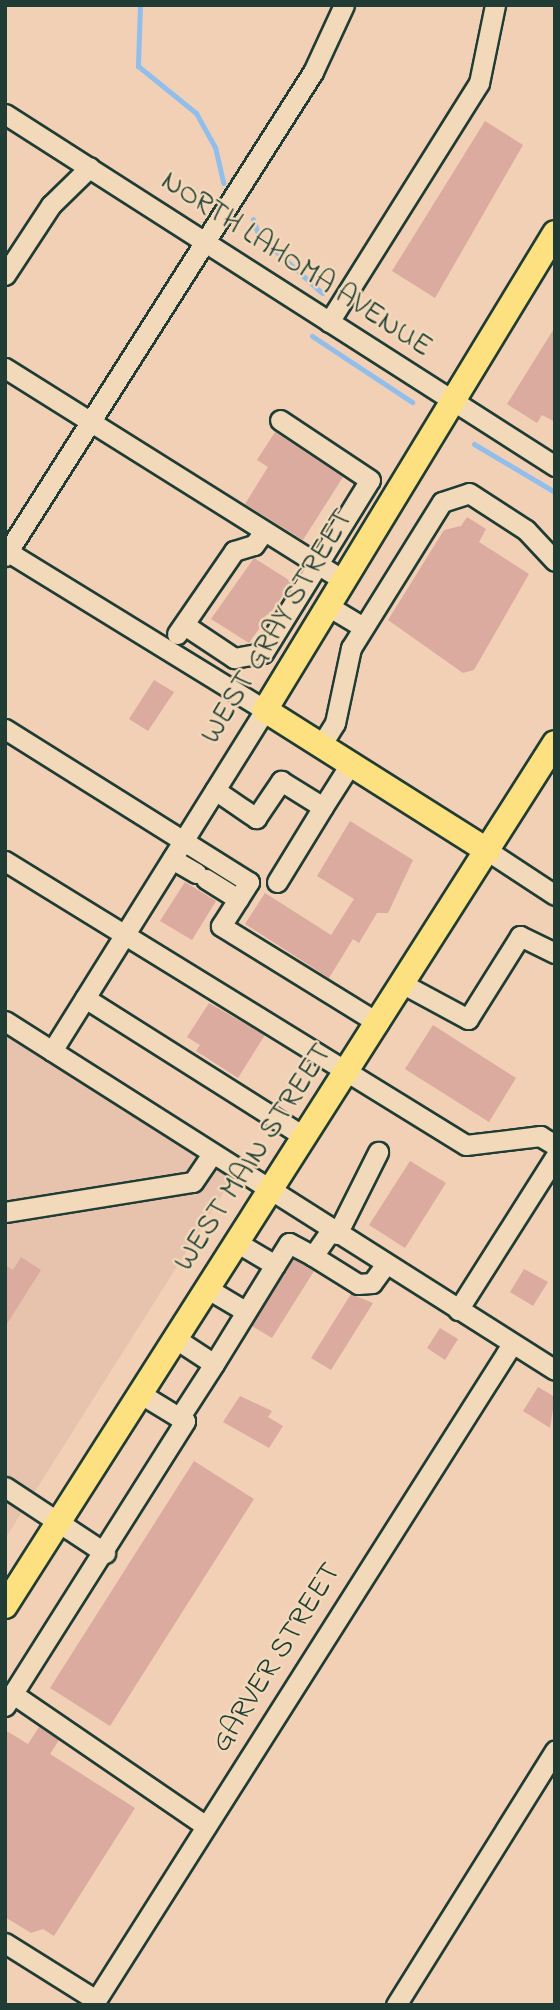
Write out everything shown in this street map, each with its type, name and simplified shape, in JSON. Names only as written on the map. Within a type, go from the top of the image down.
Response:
[{"type":"main road","name":"WEST GRAY STREET","points":[[265,710],[555,233]]},
{"type":"main road","points":[[265,710],[349,766],[488,850]]},
{"type":"main road","name":"WEST MAIN STREET","points":[[5,1606],[555,743]]},
{"type":"street","points":[[265,710],[167,645],[6,553],[207,242],[334,37],[344,5]]},
{"type":"street","points":[[328,322],[479,83],[495,5]]},
{"type":"street","name":"NORTH LAHOMA AVENUE","points":[[5,114],[555,466]]},
{"type":"street","points":[[5,275],[51,205],[90,167]]},
{"type":"street","points":[[5,368],[344,581]]},
{"type":"street","points":[[280,420],[370,480],[396,494]]},
{"type":"street","points":[[186,626],[234,658],[263,653],[370,480]]},
{"type":"street","points":[[320,747],[335,723],[345,659],[434,512],[450,496],[469,493],[526,530],[555,561]]},
{"type":"street","points":[[350,514],[375,529]]},
{"type":"street","points":[[167,645],[186,626],[234,551],[254,545],[264,531]]},
{"type":"street","points":[[328,606],[363,628]]},
{"type":"street","points":[[278,629],[304,645]]},
{"type":"street","name":"WEST GRAY STREET","points":[[52,1051],[265,710]]},
{"type":"street","points":[[5,729],[177,850],[249,882],[221,926],[378,1023]]},
{"type":"street","points":[[277,882],[349,766]]},
{"type":"street","points":[[215,790],[256,818],[281,781],[323,807]]},
{"type":"street","points":[[177,850],[201,876],[238,898]]},
{"type":"street","points":[[488,850],[555,895]]},
{"type":"street","points":[[5,861],[466,1145],[540,1136],[555,1145]]},
{"type":"street","points":[[403,984],[468,1019],[520,936],[555,953]]},
{"type":"street","points":[[85,998],[305,1138]]},
{"type":"street","points":[[5,1021],[555,1370]]},
{"type":"street","points":[[313,1256],[334,1232],[378,1152]]},
{"type":"street","points":[[5,1212],[193,1182],[212,1154]]},
{"type":"street","points":[[458,1310],[555,1157]]},
{"type":"street","points":[[238,1243],[275,1265]]},
{"type":"street","points":[[179,1418],[289,1243],[358,1284],[372,1283],[386,1264]]},
{"type":"street","points":[[208,1289],[245,1311]]},
{"type":"street","points":[[176,1339],[214,1364]]},
{"type":"street","name":"GARVER STREET","points":[[94,2002],[512,1344]]},
{"type":"street","points":[[141,1394],[185,1421],[105,1553],[9,1700],[206,1826]]},
{"type":"street","points":[[5,1487],[105,1553]]},
{"type":"street","points":[[396,2005],[555,1751]]},
{"type":"street","points":[[5,1943],[94,2002]]},
{"type":"shaded area","points":[[5,1032],[234,1176],[5,1539]]},
{"type":"building","points":[[485,121],[523,145],[435,298],[392,271]]},
{"type":"building","points":[[555,327],[555,422],[542,415],[537,423],[507,404]]},
{"type":"building","points":[[275,432],[343,477],[303,540],[245,504],[268,467],[257,460]]},
{"type":"building","points":[[467,517],[486,529],[479,542],[529,574],[474,670],[463,673],[388,620],[444,530],[461,526]]},
{"type":"building","points":[[254,558],[292,582],[249,643],[211,619]]},
{"type":"building","points":[[154,680],[174,692],[148,731],[129,719]]},
{"type":"building","points":[[350,821],[413,860],[388,913],[377,913],[359,943],[353,939],[329,978],[245,924],[265,893],[331,935],[354,899],[317,876]]},
{"type":"building","points":[[185,882],[216,901],[192,940],[160,921]]},
{"type":"building","points":[[209,1003],[265,1035],[238,1078],[196,1051],[200,1045],[187,1037]]},
{"type":"building","points":[[433,1025],[516,1078],[489,1122],[405,1069]]},
{"type":"building","points":[[410,1161],[446,1183],[405,1248],[369,1225]]},
{"type":"building","points":[[21,1257],[41,1270],[5,1327],[5,1265],[13,1270]]},
{"type":"building","points":[[293,1259],[314,1271],[272,1338],[252,1326]]},
{"type":"building","points":[[524,1269],[548,1282],[533,1306],[510,1292]]},
{"type":"building","points":[[351,1294],[373,1303],[331,1370],[311,1358]]},
{"type":"building","points":[[440,1328],[458,1339],[445,1360],[427,1348]]},
{"type":"building","points":[[538,1387],[555,1397],[550,1428],[523,1411]]},
{"type":"building","points":[[240,1396],[272,1411],[268,1417],[283,1426],[269,1448],[223,1422]]},
{"type":"building","points":[[194,1461],[254,1499],[110,1726],[50,1688]]},
{"type":"building","points":[[39,1727],[59,1740],[50,1754],[135,1808],[54,1936],[43,1929],[31,1933],[5,1917],[5,1730],[28,1744]]},
{"type":"waterway","points":[[140,5],[138,66],[196,113],[215,147],[223,183]]},
{"type":"waterway","points":[[253,219],[259,236],[322,293]]},
{"type":"waterway","points":[[312,336],[412,402]]},
{"type":"waterway","points":[[474,444],[555,492]]}]
